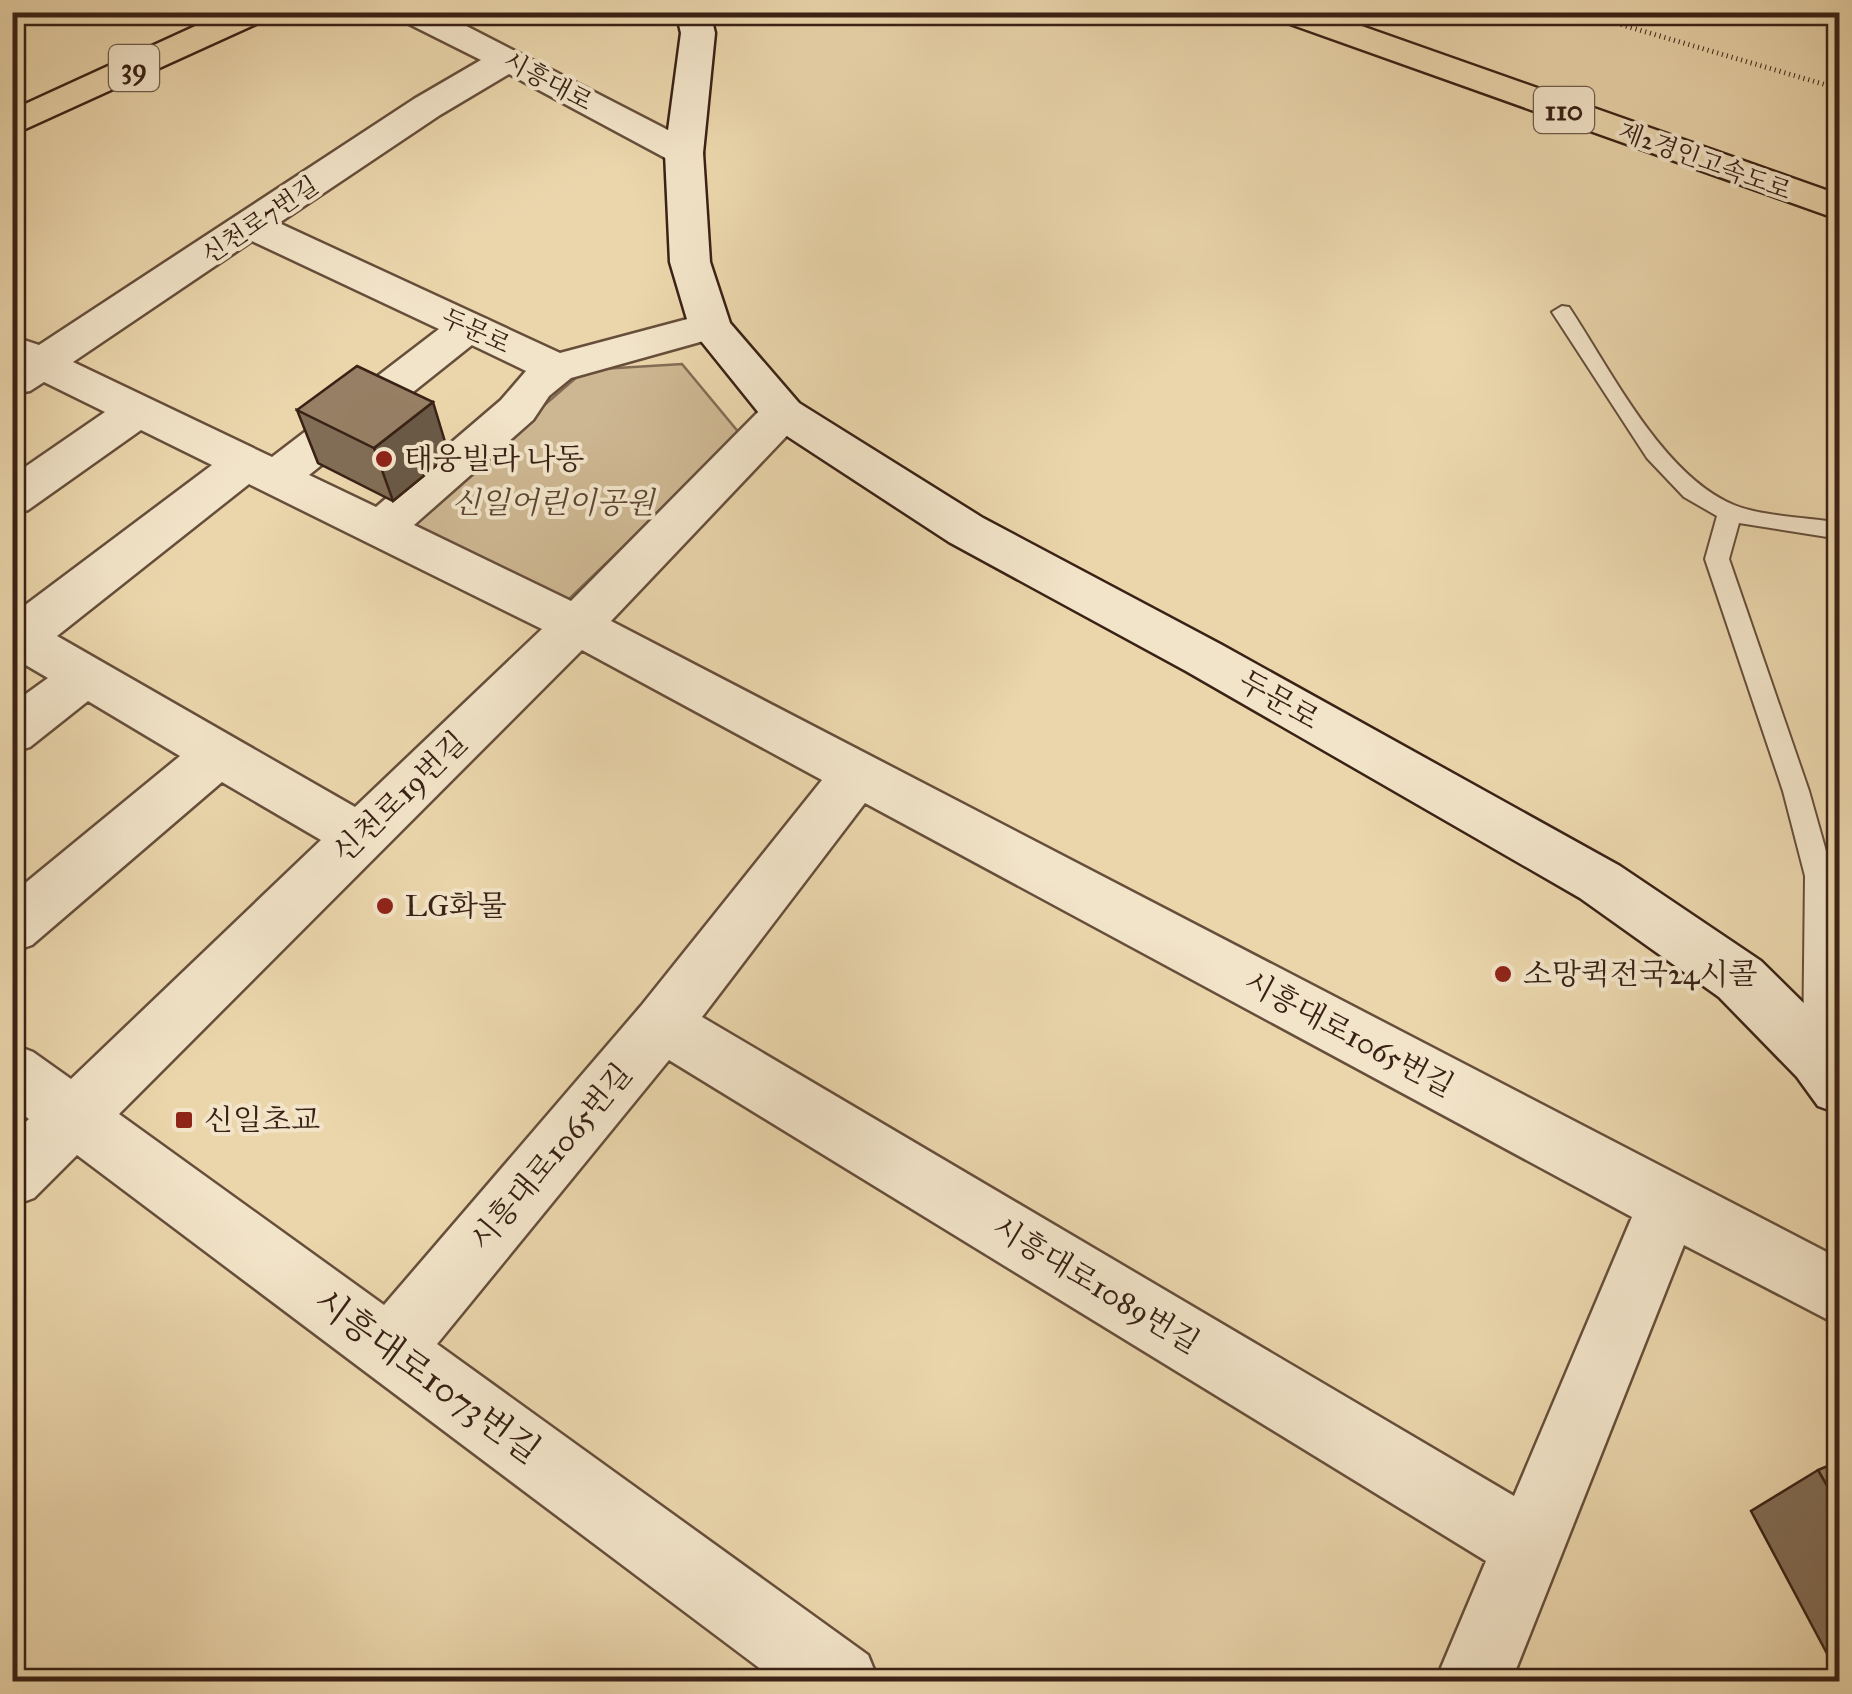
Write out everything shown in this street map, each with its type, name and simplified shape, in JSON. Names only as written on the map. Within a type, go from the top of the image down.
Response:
[{"type":"main road","name":"제2경인고속도로","points":[[1288,12],[1840,208]]},
{"type":"main road","name":"제2경인고속도로","points":[[1385,12],[1803,158]]},
{"type":"main road","name":"39","points":[[12,124],[239,15]]},
{"type":"street","name":"시흥대로","points":[[411,12],[684,153]]},
{"type":"street","name":"두문로","points":[[693,12],[698,33],[684,153],[690,262],[710,326],[782,412],[966,530],[1204,658],[1600,882],[1740,980],[1829,1072]]},
{"type":"street","name":"신천로7번길","points":[[22,366],[252,226],[427,107],[508,59]]},
{"type":"street","name":"두문로","points":[[252,226],[556,368]]},
{"type":"street","points":[[379,530],[517,410],[534,386],[556,368],[710,326]]},
{"type":"street","points":[[360,836],[16,636],[470,328]]},
{"type":"street","name":"시흥대로1065번길","points":[[22,366],[136,412],[577,624],[1840,1294]]},
{"type":"street","points":[[12,500],[136,412]]},
{"type":"street","name":"신천로19번길","points":[[12,1178],[577,624],[782,412]]},
{"type":"street","points":[[12,732],[84,676]]},
{"type":"street","points":[[12,928],[218,754]]},
{"type":"street","name":"시흥대로1065번길","points":[[390,1349],[662,1024],[858,773]]},
{"type":"street","name":"시흥대로1089번길","points":[[662,1024],[1529,1546]]},
{"type":"street","name":"시흥대로1073번길","points":[[12,1071],[841,1682]]},
{"type":"street","points":[[1473,1682],[1669,1204]]},
{"type":"lane","points":[[1562,312],[1654,453],[1692,491],[1730,513],[1840,531]]},
{"type":"lane","points":[[1730,513],[1717,559],[1796,791],[1818,876],[1829,1072]]},
{"type":"path","points":[[1578,12],[1840,89]]},
{"type":"green space","name":"신일어린이공원","points":[[682,364],[740,434],[568,600],[408,523],[585,370]]},
{"type":"building","points":[[357,366],[433,402],[374,448],[297,410]]},
{"type":"building","points":[[1840,1461],[1840,1508],[1818,1470]]},
{"type":"place","name":"태웅빌라 나동","points":[[384,459]]},
{"type":"place","name":"LG화물","points":[[385,906]]},
{"type":"place","name":"소망퀵전국24시콜","points":[[1503,974]]},
{"type":"place","name":"신일초교","points":[[184,1120]]}]
